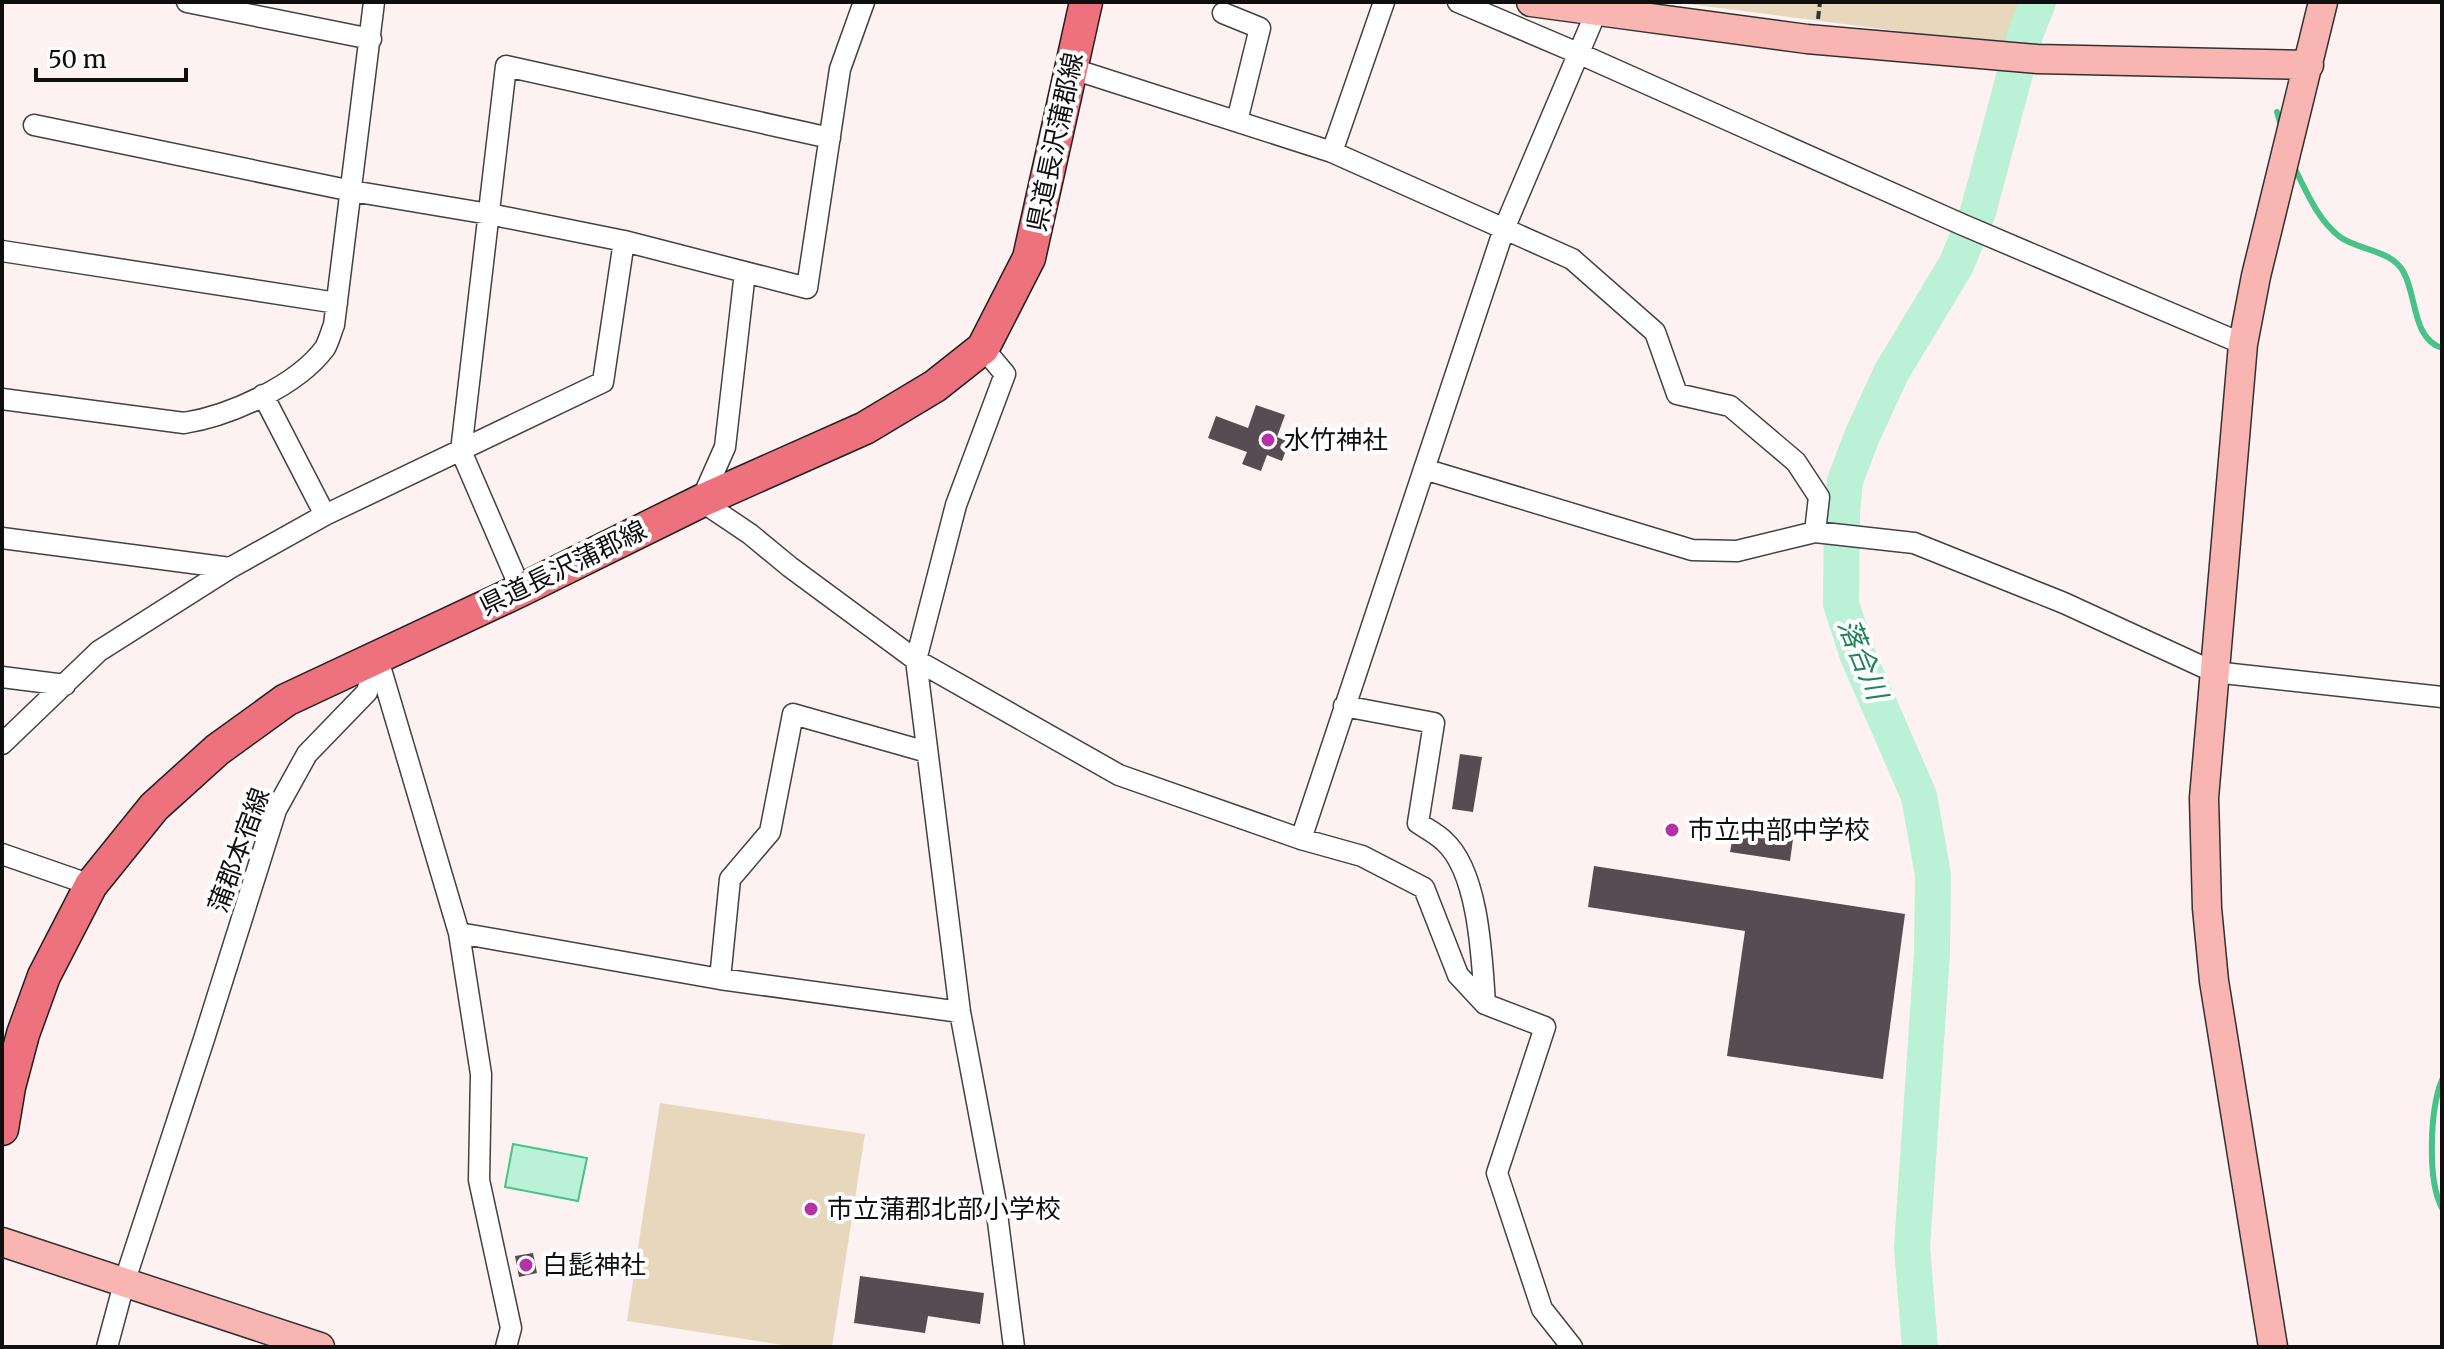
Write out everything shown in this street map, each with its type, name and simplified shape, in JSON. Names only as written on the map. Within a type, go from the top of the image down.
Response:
[{"type":"main road","name":"県道長沢蒲郡線","points":[[2,1129],[23,1034],[44,976],[91,885],[154,807],[217,750],[286,700],[521,590],[701,501],[865,428],[935,386],[983,348],[1029,258],[1086,2]]},
{"type":"street","points":[[187,2],[371,39]]},
{"type":"street","points":[[2,399],[184,423],[212,418],[263,395],[310,364],[326,346],[334,325],[374,2]]},
{"type":"street","points":[[34,125],[352,191],[624,241],[807,288],[840,69],[864,2]]},
{"type":"street","points":[[1332,152],[1384,2]]},
{"type":"street","points":[[1458,2],[1993,238],[2243,344]]},
{"type":"street","points":[[1531,2],[1807,39],[2037,59],[2309,65]]},
{"type":"street","points":[[2273,1347],[2214,981],[2207,908],[2204,798],[2243,344],[2256,276],[2323,2]]},
{"type":"street","points":[[1301,839],[1504,229],[1597,10]]},
{"type":"street","points":[[1223,13],[1260,28],[1237,121]]},
{"type":"street","points":[[521,590],[461,451],[506,66],[830,138]]},
{"type":"street","points":[[1070,68],[1332,152],[1572,259],[1655,332],[1677,394],[1730,406],[1796,462],[1819,497],[1817,532]]},
{"type":"street","points":[[2,744],[99,651],[230,568],[325,515],[603,382],[624,241]]},
{"type":"street","points":[[2,251],[337,303]]},
{"type":"street","points":[[745,272],[725,447],[701,501],[750,534],[916,660],[1119,775],[1301,839],[1362,856],[1424,888],[1458,975],[1485,1004],[1545,1027],[1497,1173],[1542,1309],[1572,1347]]},
{"type":"street","points":[[983,348],[1005,374],[956,505],[916,660],[960,1012],[995,1198],[1014,1347]]},
{"type":"street","points":[[263,395],[325,515]]},
{"type":"street","points":[[1424,469],[1692,550],[1737,551],[1817,532],[1914,543],[2064,603],[2214,672],[2442,697]]},
{"type":"street","points":[[2,538],[230,568]]},
{"type":"street","points":[[377,656],[459,933],[481,1074],[479,1180],[511,1328],[506,1347]]},
{"type":"street","name":"蒲郡本宿線","points":[[125,1280],[276,810],[307,754],[367,692],[377,656]]},
{"type":"street","points":[[2,677],[65,685]]},
{"type":"street","points":[[1344,706],[1434,723],[1418,823],[1446,842],[1463,865],[1481,938],[1485,1004]]},
{"type":"street","points":[[720,979],[730,879],[770,832],[793,714],[927,752]]},
{"type":"street","points":[[2,854],[91,885]]},
{"type":"street","points":[[459,933],[720,979],[960,1012]]},
{"type":"street","points":[[2,1242],[125,1280],[320,1347]]},
{"type":"street","points":[[107,1347],[125,1280]]},
{"type":"shaded area","points":[[1673,2],[2037,2],[2013,46]]},
{"type":"shaded area","points":[[660,1103],[865,1134],[832,1347],[796,1347],[627,1321]]},
{"type":"shaded area","points":[[513,1144],[587,1158],[578,1201],[505,1187]]},
{"type":"building","name":"水竹神社","points":[[1256,405],[1285,415],[1277,437],[1289,442],[1282,461],[1267,455],[1261,471],[1242,464],[1247,452],[1208,438],[1216,416],[1248,428]]},
{"type":"building","points":[[1460,754],[1482,757],[1473,812],[1452,809]]},
{"type":"building","points":[[1734,830],[1793,839],[1790,861],[1730,852]]},
{"type":"building","points":[[1594,866],[1905,914],[1883,1079],[1727,1056],[1745,931],[1588,907]]},
{"type":"building","name":"白髭神社","points":[[533,1253],[537,1273],[519,1277],[515,1256]]},
{"type":"building","points":[[860,1276],[984,1293],[980,1324],[928,1316],[925,1333],[854,1323]]},
{"type":"waterway","name":"落合川","points":[[1920,1347],[1912,1247],[1932,953],[1933,875],[1919,796],[1858,656],[1841,604],[1842,512],[1845,481],[1862,436],[1891,373],[1956,265],[1978,212],[2026,32],[2038,2]]},
{"type":"waterway","points":[[2277,112],[2281,126]]},
{"type":"waterway","points":[[2295,169],[2314,206],[2332,230],[2348,242],[2384,255],[2399,265],[2408,283],[2420,326],[2432,343],[2442,348]]},
{"type":"waterway","points":[[2442,1080],[2435,1108],[2432,1144],[2434,1180],[2442,1208]]},
{"type":"place","name":"水竹神社","points":[[1268,440]]},
{"type":"place","name":"市立中部中学校","points":[[1672,830]]},
{"type":"place","name":"市立蒲郡北部小学校","points":[[811,1209]]},
{"type":"place","name":"白髭神社","points":[[526,1265]]}]
